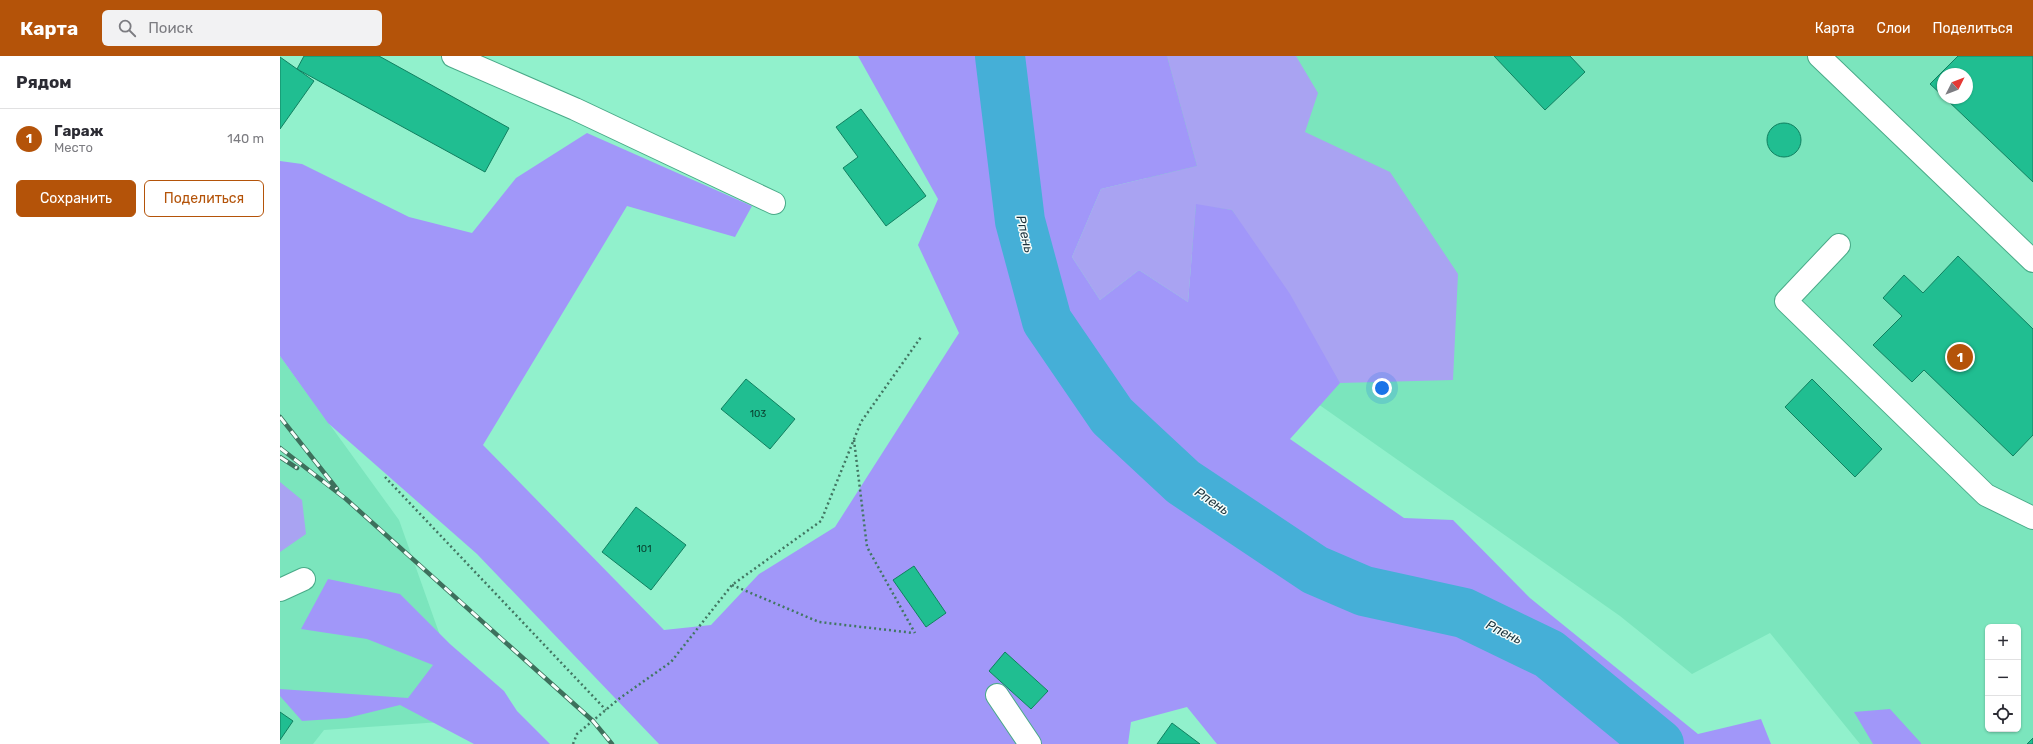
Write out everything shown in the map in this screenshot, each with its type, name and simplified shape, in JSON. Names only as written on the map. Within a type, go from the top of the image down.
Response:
[{"type":"lane","points":[[454,56],[575,109],[774,203]]},
{"type":"lane","points":[[1819,56],[2033,261]]},
{"type":"lane","points":[[1839,245],[1786,301],[1986,495],[2033,518]]},
{"type":"lane","points":[[280,590],[304,579]]},
{"type":"lane","points":[[997,695],[1030,744]]},
{"type":"path","points":[[573,744],[577,734],[620,698],[671,662],[732,585],[821,521],[861,422],[921,337]]},
{"type":"path","points":[[732,585],[819,622],[915,633],[867,546],[854,439]]},
{"type":"path","points":[[385,477],[606,710]]},
{"type":"shaded area","points":[[858,56],[1167,56],[1197,166],[1101,189],[1072,257],[1100,300],[1139,270],[1188,302],[1196,204],[1232,210],[1290,294],[1340,383],[1290,439],[1404,518],[1453,520],[1530,598],[1698,734],[1761,719],[1771,744],[1217,744],[1187,707],[1131,722],[1128,744],[659,744],[477,554],[328,423],[280,356],[280,161],[302,164],[409,217],[472,233],[516,178],[587,133],[752,206],[735,237],[627,206],[483,445],[664,630],[711,625],[759,574],[835,527],[959,333],[918,245],[938,199]],"holes":[[[914,566],[946,613],[926,627],[894,580]],[[1006,653],[1048,691],[1031,709],[989,671]]]},
{"type":"shaded area","points":[[1118,56],[2033,56],[2033,744],[1860,744],[1770,633],[1692,674],[1620,616],[1291,385],[1150,192]]},
{"type":"shaded area","points":[[1167,56],[1296,56],[1318,93],[1305,132],[1390,172],[1458,274],[1453,380],[1340,383],[1232,210],[1196,205],[1188,302],[1139,270],[1100,300],[1072,257],[1101,189],[1197,166]]},
{"type":"shaded area","points":[[280,356],[399,520],[470,720],[324,730],[313,744],[280,744]]},
{"type":"shaded area","points":[[280,482],[302,500],[306,534],[280,552]]},
{"type":"shaded area","points":[[328,579],[400,594],[450,644],[504,691],[517,711],[550,744],[474,744],[400,705],[347,718],[302,721],[280,696],[280,689],[408,698],[433,665],[367,639],[301,629]]},
{"type":"shaded area","points":[[1890,709],[1921,744],[1873,744],[1854,712]]},
{"type":"building","points":[[304,56],[379,56],[509,128],[485,172],[297,69]]},
{"type":"building","points":[[1494,56],[1570,56],[1585,72],[1545,110]]},
{"type":"building","points":[[1958,56],[2033,56],[2033,182],[1951,104],[1973,104],[1973,68],[1946,68]]},
{"type":"building","points":[[280,57],[314,81],[280,129]]},
{"type":"building","points":[[1937,77],[1937,90],[1930,84]]},
{"type":"building","points":[[861,109],[926,196],[886,226],[843,168],[858,157],[836,127]]},
{"type":"building","points":[[1781,123],[1787,123],[1791,124],[1798,130],[1801,140],[1800,147],[1794,154],[1787,157],[1781,157],[1777,156],[1770,150],[1767,143],[1767,137],[1768,133],[1774,126]]},
{"type":"building","points":[[1958,256],[2033,329],[2033,435],[2013,456],[1924,370],[1912,382],[1873,345],[1902,316],[1883,298],[1904,275],[1923,293]]},
{"type":"building","points":[[746,379],[795,419],[770,449],[721,409]]},
{"type":"building","points":[[1812,379],[1882,449],[1855,477],[1785,407]]},
{"type":"building","points":[[636,507],[686,545],[651,590],[602,552]]},
{"type":"building","points":[[914,566],[946,613],[926,627],[893,580]]},
{"type":"building","points":[[1005,652],[1048,691],[1031,709],[989,671]]},
{"type":"building","points":[[280,712],[293,721],[280,740]]},
{"type":"building","points":[[1172,723],[1200,744],[1157,744]]},
{"type":"building","points":[[2033,738],[2033,744],[2027,744]]},
{"type":"waterway","name":"Рпень","points":[[1000,56],[1020,221],[1047,321],[1112,416],[1183,482],[1315,570],[1364,591],[1464,613],[1549,654],[1659,744]]},
{"type":"railway","points":[[280,417],[337,489]]},
{"type":"railway","points":[[280,448],[346,499],[593,721],[612,744]]},
{"type":"railway","points":[[280,457],[297,468]]},
{"type":"place","name":"Гараж","points":[[1960,357]]}]
